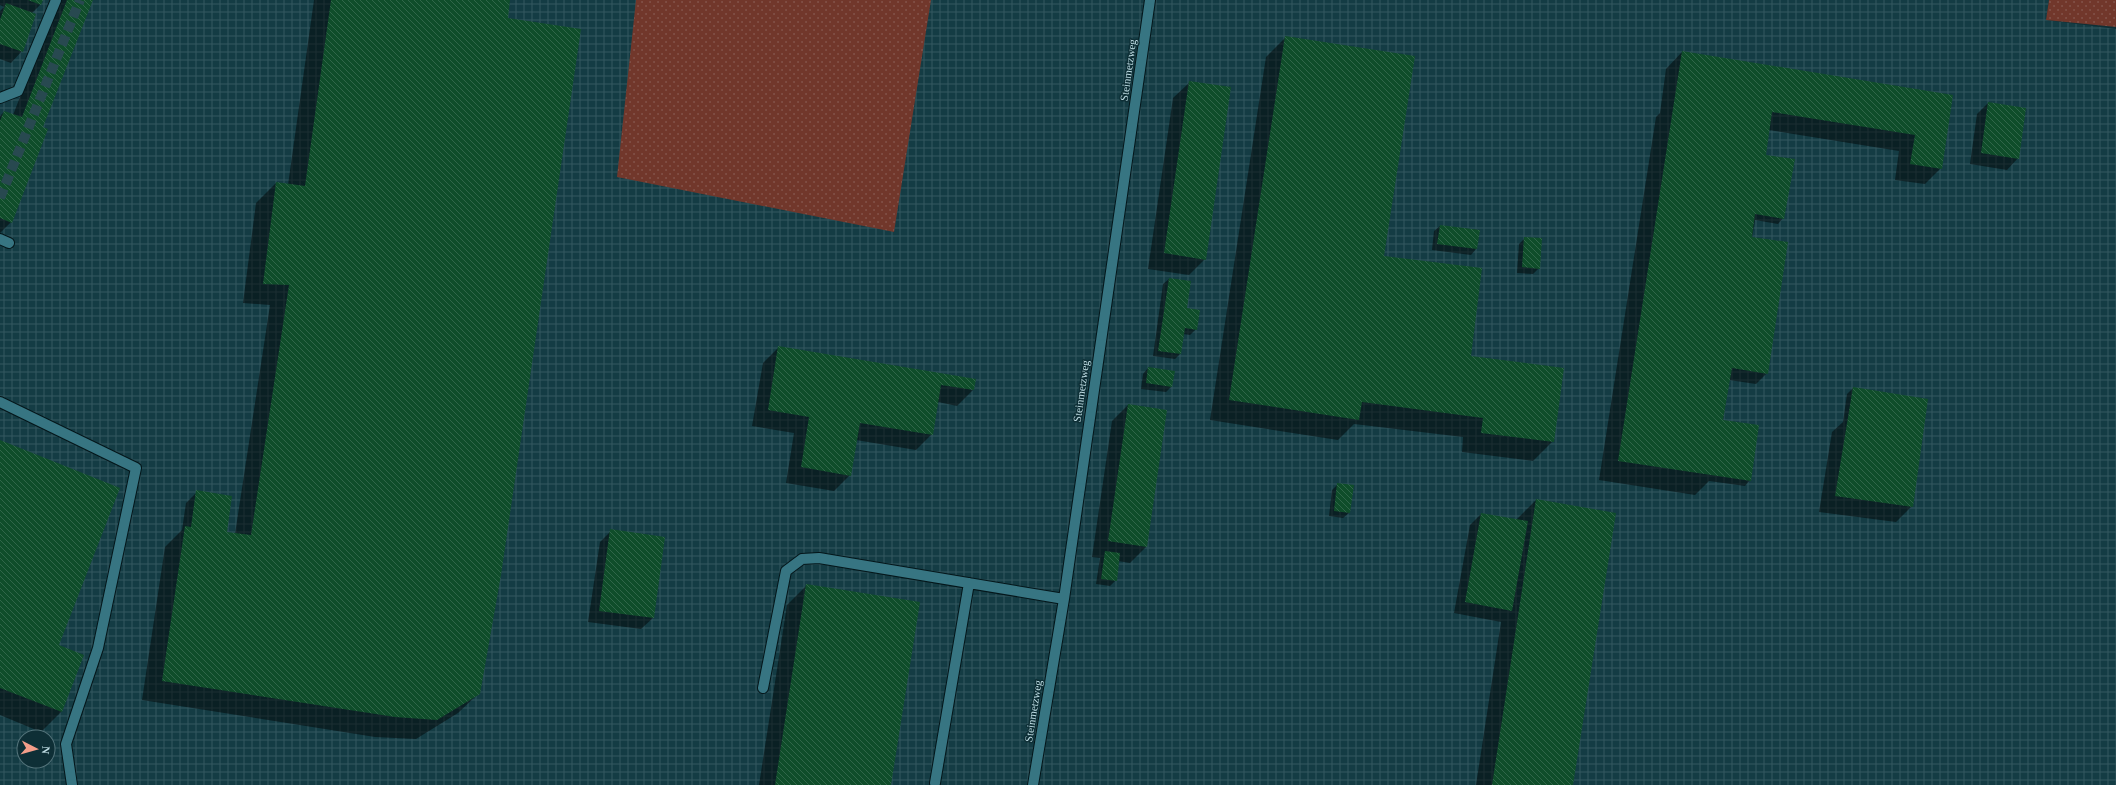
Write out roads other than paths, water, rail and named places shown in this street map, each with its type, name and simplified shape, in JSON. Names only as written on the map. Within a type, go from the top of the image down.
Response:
[{"type":"street","points":[[0,98],[18,91],[56,0]]},
{"type":"street","name":"Steinmetzweg","points":[[1033,785],[1064,599],[1150,0]]},
{"type":"street","points":[[0,402],[136,468],[98,648],[66,744],[72,785]]},
{"type":"street","points":[[763,688],[786,571],[802,559],[819,558],[1064,599]]},
{"type":"street","points":[[935,783],[969,583]]},
{"type":"tunnel","points":[[0,198],[80,0]]}]
